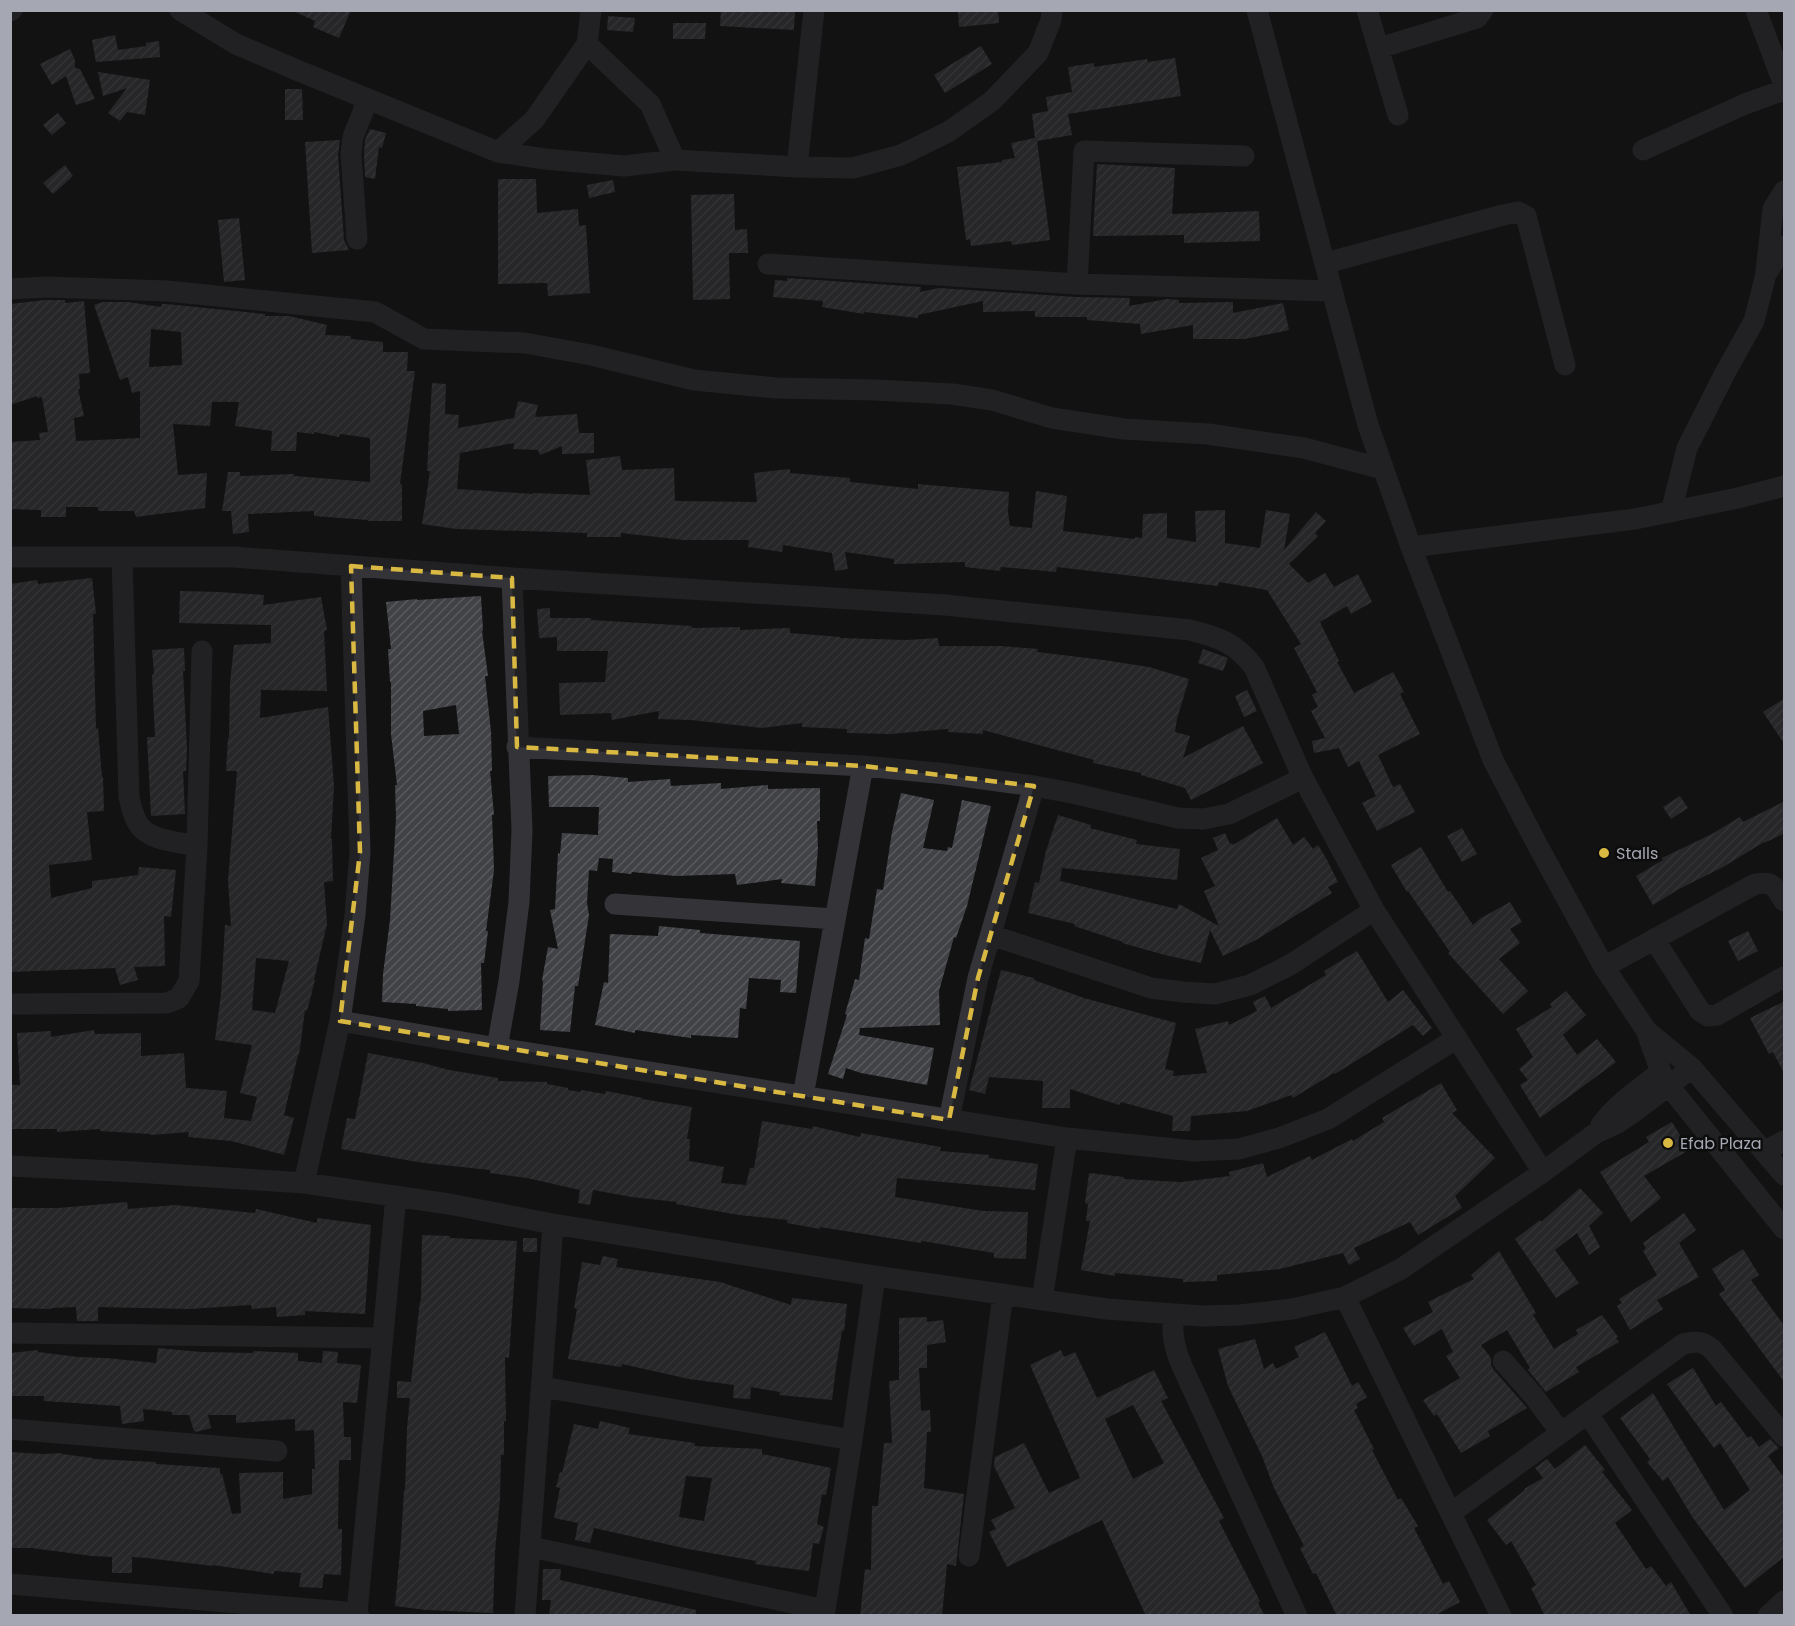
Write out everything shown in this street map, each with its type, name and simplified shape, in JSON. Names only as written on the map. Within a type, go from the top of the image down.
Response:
[{"type":"street","points":[[180,10],[236,44],[498,152],[624,166],[675,160],[853,168],[901,155],[948,132],[992,101],[1038,53],[1052,20],[1052,10]]},
{"type":"street","points":[[498,152],[534,120],[587,44],[591,10]]},
{"type":"street","points":[[797,167],[814,10]]},
{"type":"street","points":[[1367,10],[1398,115]]},
{"type":"street","points":[[1379,48],[1477,18],[1483,10]]},
{"type":"street","points":[[1643,150],[1785,88],[1756,10]]},
{"type":"street","points":[[1264,12],[1332,291],[1368,425],[1411,547],[1493,760],[1604,967],[1646,1030],[1665,1079],[1785,1229]]},
{"type":"street","points":[[587,44],[650,104],[675,160]]},
{"type":"street","points":[[357,238],[351,154],[353,137],[368,99]]},
{"type":"street","points":[[1077,284],[1084,151],[1244,156]]},
{"type":"street","points":[[1671,512],[1687,448],[1754,321],[1766,274],[1773,209],[1785,191]]},
{"type":"street","points":[[1326,263],[1503,214],[1518,212],[1526,216],[1565,365]]},
{"type":"street","points":[[1766,274],[1785,246]]},
{"type":"street","points":[[768,264],[1077,284],[1332,291]]},
{"type":"street","points":[[10,289],[47,287],[167,291],[375,312],[424,339],[525,343],[591,355],[694,380],[776,388],[952,394],[992,400],[1052,418],[1124,429],[1208,434],[1304,448],[1383,469]]},
{"type":"street","points":[[1411,547],[1635,519],[1785,486]]},
{"type":"street","points":[[10,557],[234,557],[512,578],[945,605],[1190,630],[1214,636],[1235,647],[1254,667],[1303,778],[1374,910],[1543,1172]]},
{"type":"street","points":[[122,557],[129,797],[133,813],[139,825],[150,836],[197,846]]},
{"type":"street","points":[[304,1183],[340,1021],[355,915],[360,852],[351,566]]},
{"type":"street","points":[[497,1048],[509,981],[519,902],[522,830],[512,578]]},
{"type":"street","points":[[10,1004],[167,1003],[179,998],[189,981],[197,846],[202,651]]},
{"type":"street","points":[[517,747],[863,766],[947,774],[1072,793],[1178,818],[1203,819],[1229,814],[1303,778]]},
{"type":"street","points":[[803,1096],[863,766]]},
{"type":"street","points":[[949,1120],[978,978],[1034,786]]},
{"type":"street","points":[[1604,967],[1755,884],[1766,882],[1774,886],[1785,901]]},
{"type":"street","points":[[615,904],[835,919]]},
{"type":"street","points":[[992,935],[1151,988],[1215,994],[1250,986],[1290,965],[1374,910]]},
{"type":"street","points":[[1654,939],[1700,1011],[1708,1016],[1717,1015],[1785,977]]},
{"type":"street","points":[[340,1021],[1067,1138],[1196,1151],[1239,1149],[1279,1138],[1328,1119],[1456,1038]]},
{"type":"street","points":[[1646,1030],[1692,1068],[1785,1175]]},
{"type":"street","points":[[10,1167],[135,1172],[304,1183],[449,1204],[553,1224],[875,1276],[1042,1300],[1173,1315],[1240,1315],[1292,1309],[1345,1298],[1401,1269],[1596,1133],[1609,1114],[1665,1079],[1692,1068]]},
{"type":"street","points":[[1042,1300],[1067,1138]]},
{"type":"street","points":[[1765,1151],[1785,1141]]},
{"type":"street","points":[[10,1584],[358,1614],[396,1196]]},
{"type":"street","points":[[525,1616],[553,1224]]},
{"type":"street","points":[[531,1547],[825,1613],[875,1276]]},
{"type":"street","points":[[969,1556],[1003,1294]]},
{"type":"street","points":[[1345,1298],[1501,1616]]},
{"type":"street","points":[[1173,1315],[1174,1348],[1297,1616]]},
{"type":"street","points":[[10,1333],[383,1338]]},
{"type":"street","points":[[1451,1513],[1683,1344],[1696,1341],[1712,1349],[1785,1436]]},
{"type":"street","points":[[1503,1361],[1533,1395],[1561,1433]]},
{"type":"street","points":[[542,1387],[852,1440]]},
{"type":"street","points":[[1588,1414],[1723,1616]]},
{"type":"street","points":[[10,1429],[277,1451]]},
{"type":"street","points":[[1768,1616],[1785,1601]]},
{"type":"highlighted area","points":[[351,566],[512,578],[517,747],[863,766],[1034,786],[978,978],[949,1120],[340,1021],[360,852]]},
{"type":"building","points":[[291,10],[351,10],[339,38],[313,27],[315,21]]},
{"type":"building","points":[[721,10],[795,10],[794,30],[720,26]]},
{"type":"building","points":[[958,10],[998,10],[999,23],[959,27]]},
{"type":"building","points":[[608,16],[635,18],[633,32],[607,30]]},
{"type":"building","points":[[673,23],[706,23],[705,39],[673,39]]},
{"type":"building","points":[[115,35],[118,50],[146,46],[146,43],[159,41],[160,57],[96,62],[92,40]]},
{"type":"building","points":[[981,46],[992,64],[945,93],[934,75]]},
{"type":"building","points":[[70,49],[75,60],[75,68],[80,69],[95,99],[76,105],[66,76],[52,85],[40,64]]},
{"type":"building","points":[[1175,58],[1181,96],[1068,114],[1072,135],[1037,141],[1050,240],[1012,245],[1011,241],[971,246],[970,239],[966,240],[957,167],[1002,162],[1002,160],[1015,158],[1011,143],[1035,138],[1032,114],[1048,111],[1046,97],[1072,92],[1068,67],[1094,63],[1094,67],[1147,59],[1148,62]]},
{"type":"building","points":[[98,72],[150,80],[145,115],[127,112],[120,121],[108,113],[127,88],[103,96]]},
{"type":"building","points":[[285,89],[302,89],[303,120],[285,120]]},
{"type":"building","points":[[58,113],[66,123],[52,135],[43,125]]},
{"type":"building","points":[[370,129],[386,133],[382,148],[379,147],[375,179],[365,177],[365,140]]},
{"type":"building","points":[[340,140],[338,155],[344,240],[349,250],[312,253],[305,142]]},
{"type":"building","points":[[1097,164],[1175,168],[1172,214],[1259,211],[1260,241],[1184,243],[1184,235],[1093,236]]},
{"type":"building","points":[[65,165],[73,176],[53,194],[43,183]]},
{"type":"building","points":[[498,179],[536,179],[537,213],[578,209],[579,226],[586,225],[590,293],[548,296],[547,283],[498,284]]},
{"type":"building","points":[[613,180],[615,192],[589,198],[587,185]]},
{"type":"building","points":[[734,194],[735,230],[747,229],[748,253],[729,253],[730,299],[693,300],[691,195]]},
{"type":"building","points":[[239,218],[245,280],[224,282],[218,220]]},
{"type":"building","points":[[787,278],[921,287],[920,292],[939,288],[1076,297],[1130,298],[1129,306],[1167,299],[1179,300],[1179,303],[1233,302],[1233,313],[1283,303],[1289,330],[1245,339],[1193,339],[1193,325],[1141,334],[1140,324],[1087,320],[1087,317],[1035,317],[1035,311],[983,312],[983,301],[918,315],[918,318],[864,312],[864,314],[822,307],[823,301],[773,297],[775,280],[787,281]]},
{"type":"building","points":[[45,300],[65,300],[65,303],[84,301],[90,373],[79,374],[80,389],[78,389],[84,416],[74,418],[76,441],[140,438],[140,391],[132,393],[128,377],[120,380],[94,305],[103,302],[128,302],[161,307],[162,304],[166,304],[265,314],[265,316],[289,316],[327,325],[325,335],[351,336],[351,339],[383,342],[383,352],[408,352],[407,371],[415,371],[400,484],[402,484],[402,521],[368,521],[314,516],[314,511],[248,514],[249,532],[233,534],[231,511],[222,511],[228,472],[240,472],[240,476],[294,474],[294,476],[370,482],[370,438],[297,432],[296,451],[271,451],[272,431],[235,426],[239,402],[212,402],[210,426],[173,424],[178,475],[207,473],[205,508],[136,517],[134,511],[98,511],[98,507],[66,507],[66,517],[41,517],[41,510],[10,509],[10,442],[40,440],[39,433],[48,432],[42,397],[37,398],[37,396],[10,405],[10,304]],"holes":[[[151,329],[181,332],[182,365],[149,367]]]},
{"type":"building","points":[[432,383],[446,384],[445,414],[459,415],[458,428],[514,418],[518,401],[538,405],[535,417],[577,414],[579,433],[594,433],[594,453],[562,454],[562,446],[540,455],[538,450],[513,449],[514,443],[460,453],[457,489],[590,495],[586,460],[620,456],[622,470],[674,468],[675,501],[757,502],[754,473],[790,469],[790,473],[850,478],[850,482],[918,489],[918,484],[1009,492],[1010,526],[1032,528],[1036,491],[1067,496],[1063,531],[1135,539],[1135,537],[1142,538],[1143,514],[1167,513],[1167,538],[1196,542],[1195,511],[1225,510],[1225,543],[1260,548],[1266,510],[1290,514],[1284,550],[1316,512],[1326,521],[1315,533],[1318,536],[1289,564],[1308,583],[1325,573],[1334,587],[1358,574],[1372,602],[1351,614],[1347,606],[1320,622],[1339,661],[1337,662],[1354,693],[1393,672],[1404,692],[1400,694],[1420,734],[1378,755],[1393,787],[1400,784],[1415,812],[1377,831],[1362,803],[1376,796],[1359,761],[1348,767],[1339,748],[1314,753],[1312,741],[1325,738],[1311,711],[1318,707],[1312,695],[1317,692],[1294,648],[1301,644],[1267,590],[1219,582],[1218,586],[1057,567],[1056,572],[1001,567],[1000,571],[965,567],[965,562],[894,564],[894,559],[845,552],[848,569],[835,571],[832,553],[783,545],[782,552],[748,547],[749,540],[684,540],[621,533],[621,537],[587,537],[587,533],[456,529],[422,524],[430,471],[427,471]]},
{"type":"building","points":[[92,578],[96,614],[93,614],[96,729],[98,728],[103,777],[104,811],[87,812],[92,860],[49,865],[51,898],[92,888],[92,881],[138,875],[139,867],[176,870],[171,917],[164,916],[165,966],[134,967],[138,980],[120,985],[115,968],[10,972],[10,584],[37,580],[38,584]]},
{"type":"building","points":[[180,591],[264,595],[263,605],[321,597],[327,630],[324,631],[327,691],[261,690],[260,718],[328,707],[334,786],[331,839],[333,881],[324,882],[327,924],[315,980],[307,1011],[305,1010],[299,1055],[284,1115],[294,1118],[284,1155],[231,1141],[188,1137],[189,1132],[150,1135],[100,1131],[100,1129],[57,1132],[57,1129],[10,1129],[10,1085],[20,1085],[17,1033],[51,1031],[51,1037],[94,1030],[95,1034],[141,1033],[141,1056],[184,1053],[186,1088],[227,1091],[224,1118],[251,1121],[257,1097],[240,1093],[252,1045],[215,1040],[221,994],[225,925],[231,926],[228,881],[237,771],[226,771],[234,645],[271,643],[271,625],[179,623]],"holes":[[[256,958],[289,961],[275,1013],[252,1010]]]},
{"type":"building","points":[[481,596],[482,631],[488,676],[485,676],[491,732],[492,771],[490,771],[494,815],[492,815],[494,870],[484,963],[481,963],[482,1010],[448,1011],[448,1009],[416,1006],[416,1004],[382,1002],[390,920],[396,818],[395,785],[397,785],[391,734],[391,682],[388,649],[391,649],[386,602]],"holes":[[[456,705],[459,734],[424,736],[423,711]]]},
{"type":"building","points":[[550,608],[550,618],[591,618],[591,620],[692,626],[692,628],[740,627],[740,630],[790,628],[790,633],[840,638],[906,640],[938,638],[939,646],[1001,646],[1038,649],[1037,652],[1149,667],[1189,679],[1175,732],[1190,736],[1183,758],[1243,726],[1263,763],[1191,800],[1185,788],[1141,775],[1141,773],[1093,763],[1094,760],[983,730],[983,734],[948,732],[948,729],[890,734],[847,733],[847,729],[802,727],[802,723],[762,728],[691,720],[658,719],[659,711],[612,720],[611,713],[560,715],[559,683],[605,682],[608,651],[557,651],[557,637],[539,638],[537,609]]},
{"type":"building","points":[[184,648],[187,748],[186,771],[183,771],[185,814],[151,816],[147,737],[155,737],[152,650]]},
{"type":"building","points":[[1203,649],[1228,658],[1223,671],[1198,663]]},
{"type":"building","points":[[1247,690],[1257,711],[1244,717],[1235,696]]},
{"type":"building","points":[[1785,698],[1785,745],[1763,712]]},
{"type":"building","points":[[592,775],[628,778],[628,782],[670,779],[671,786],[721,783],[721,789],[768,785],[768,789],[820,788],[815,886],[781,883],[782,879],[737,885],[735,874],[676,876],[612,872],[613,859],[599,858],[597,871],[589,870],[587,903],[589,915],[578,986],[575,986],[570,1032],[540,1030],[542,980],[548,947],[558,949],[550,910],[555,909],[558,853],[560,854],[562,833],[598,835],[599,807],[549,807],[548,776]]},
{"type":"building","points":[[901,793],[934,800],[923,848],[947,851],[948,847],[952,848],[962,800],[991,806],[967,906],[956,938],[954,937],[939,991],[940,1025],[860,1028],[859,1035],[934,1048],[927,1085],[861,1073],[846,1068],[843,1079],[828,1074],[847,1015],[845,1014],[855,979],[859,980],[865,938],[869,939],[877,889],[883,890]]},
{"type":"building","points":[[1680,796],[1688,808],[1671,819],[1663,807]]},
{"type":"building","points":[[1785,801],[1785,833],[1764,842],[1653,905],[1636,876],[1663,860],[1662,858],[1712,834],[1740,817],[1743,822]]},
{"type":"building","points":[[1058,815],[1091,825],[1090,828],[1137,840],[1136,844],[1180,849],[1177,880],[1062,868],[1060,881],[1177,909],[1179,904],[1219,926],[1204,891],[1215,886],[1201,858],[1218,850],[1213,838],[1225,833],[1230,844],[1233,845],[1277,818],[1293,845],[1304,837],[1313,849],[1318,845],[1338,882],[1328,887],[1332,893],[1256,940],[1223,956],[1210,930],[1201,963],[1165,955],[1122,943],[1074,926],[1075,924],[1028,913],[1035,882],[1039,883],[1046,851]]},
{"type":"building","points":[[1462,828],[1477,854],[1462,862],[1447,836]]},
{"type":"building","points":[[1421,847],[1448,892],[1450,891],[1473,925],[1510,902],[1522,922],[1510,929],[1520,943],[1499,959],[1528,991],[1503,1014],[1448,953],[1450,952],[1407,892],[1391,865]]},
{"type":"building","points":[[659,926],[700,930],[700,933],[800,941],[796,993],[780,992],[781,980],[749,978],[746,1009],[740,1008],[738,1038],[691,1035],[691,1038],[635,1030],[635,1033],[595,1025],[604,982],[608,983],[610,934],[658,936]]},
{"type":"building","points":[[1748,931],[1758,951],[1738,961],[1728,941]]},
{"type":"building","points":[[1357,951],[1388,1002],[1403,990],[1432,1028],[1423,1036],[1413,1025],[1293,1098],[1291,1095],[1247,1111],[1191,1116],[1190,1131],[1172,1131],[1173,1116],[1121,1102],[1119,1105],[1070,1089],[1070,1108],[1042,1108],[1043,1081],[989,1077],[985,1094],[969,1090],[1001,970],[1034,978],[1034,980],[1084,998],[1176,1023],[1165,1069],[1174,1071],[1173,1076],[1207,1073],[1195,1029],[1228,1021],[1229,1025],[1257,1011],[1253,1002],[1265,996],[1271,1008],[1326,975],[1324,971]]},
{"type":"building","points":[[1566,991],[1586,1015],[1563,1035],[1577,1055],[1597,1039],[1616,1062],[1540,1118],[1520,1085],[1528,1080],[1519,1069],[1533,1057],[1516,1029],[1552,1007],[1550,1004]]},
{"type":"building","points":[[1785,1001],[1785,1075],[1773,1052],[1769,1054],[1750,1018]]},
{"type":"building","points":[[368,1053],[498,1078],[498,1081],[547,1082],[547,1084],[568,1088],[568,1090],[605,1094],[606,1091],[692,1107],[687,1139],[690,1139],[689,1161],[724,1167],[721,1183],[746,1185],[750,1168],[754,1168],[762,1121],[812,1129],[813,1126],[860,1137],[861,1133],[941,1147],[940,1151],[989,1155],[989,1158],[1038,1164],[1035,1190],[897,1178],[895,1197],[983,1211],[1028,1212],[1026,1259],[994,1258],[994,1253],[922,1241],[921,1243],[820,1227],[820,1229],[787,1223],[788,1220],[739,1215],[676,1204],[677,1202],[593,1190],[590,1205],[578,1203],[580,1190],[527,1178],[490,1173],[490,1170],[424,1163],[341,1149],[347,1118],[355,1119]]},
{"type":"building","points":[[1441,1083],[1457,1110],[1452,1113],[1495,1158],[1455,1196],[1462,1208],[1418,1235],[1410,1222],[1354,1248],[1360,1259],[1349,1265],[1343,1253],[1280,1269],[1217,1275],[1217,1281],[1183,1282],[1183,1279],[1115,1273],[1115,1276],[1081,1270],[1090,1221],[1086,1221],[1088,1204],[1085,1203],[1089,1173],[1124,1177],[1124,1179],[1181,1182],[1230,1176],[1229,1172],[1263,1163],[1267,1177],[1310,1156],[1312,1160],[1352,1139],[1353,1141],[1384,1122],[1382,1118]]},
{"type":"building","points":[[1672,1122],[1689,1150],[1644,1176],[1661,1198],[1631,1222],[1600,1172],[1649,1142],[1646,1137]]},
{"type":"building","points":[[1580,1188],[1603,1213],[1589,1226],[1600,1247],[1589,1255],[1577,1233],[1555,1250],[1579,1283],[1556,1298],[1515,1239],[1540,1220],[1541,1222]]},
{"type":"building","points":[[127,1202],[128,1209],[175,1205],[255,1213],[256,1209],[317,1223],[317,1218],[371,1225],[365,1314],[305,1311],[305,1315],[277,1317],[276,1307],[252,1309],[251,1305],[189,1309],[98,1307],[98,1321],[77,1321],[76,1307],[10,1308],[10,1208],[58,1208]]},
{"type":"building","points":[[1684,1213],[1696,1230],[1679,1243],[1699,1277],[1657,1300],[1663,1309],[1630,1330],[1617,1306],[1622,1303],[1619,1299],[1657,1275],[1643,1251],[1646,1248],[1643,1243]]},
{"type":"building","points":[[422,1235],[517,1241],[509,1358],[505,1357],[506,1421],[504,1421],[504,1455],[501,1455],[493,1613],[395,1606],[410,1398],[397,1398],[397,1381],[411,1382],[421,1301]]},
{"type":"building","points":[[523,1238],[537,1238],[537,1252],[523,1252]]},
{"type":"building","points":[[1743,1249],[1759,1275],[1751,1280],[1785,1327],[1785,1383],[1719,1294],[1725,1290],[1712,1269]]},
{"type":"building","points":[[1499,1251],[1536,1313],[1533,1315],[1554,1349],[1578,1334],[1576,1330],[1602,1315],[1618,1337],[1616,1338],[1619,1342],[1576,1367],[1579,1372],[1546,1392],[1528,1370],[1530,1368],[1507,1330],[1481,1345],[1491,1358],[1493,1369],[1527,1408],[1488,1431],[1490,1436],[1461,1453],[1437,1414],[1434,1416],[1423,1400],[1460,1378],[1446,1356],[1453,1352],[1442,1329],[1414,1346],[1403,1328],[1433,1312],[1428,1302],[1474,1279],[1471,1275]]},
{"type":"building","points":[[603,1256],[618,1259],[616,1267],[720,1282],[791,1305],[792,1298],[847,1304],[832,1400],[779,1395],[780,1392],[751,1387],[750,1399],[733,1398],[734,1385],[689,1379],[622,1364],[621,1367],[568,1359],[582,1262],[600,1265]]},
{"type":"building","points":[[927,1317],[927,1322],[943,1320],[946,1342],[927,1345],[927,1368],[919,1368],[921,1411],[930,1410],[931,1432],[927,1432],[924,1488],[964,1494],[956,1566],[947,1564],[942,1616],[860,1616],[865,1569],[871,1570],[872,1506],[878,1506],[884,1443],[892,1443],[889,1381],[899,1380],[899,1318]]},
{"type":"building","points":[[1325,1332],[1352,1386],[1358,1382],[1367,1397],[1356,1404],[1358,1408],[1354,1410],[1374,1449],[1372,1450],[1398,1500],[1401,1498],[1418,1526],[1414,1528],[1443,1584],[1449,1581],[1460,1602],[1434,1616],[1337,1616],[1316,1573],[1313,1574],[1300,1548],[1304,1546],[1274,1488],[1262,1456],[1228,1386],[1218,1349],[1255,1339],[1264,1369],[1273,1363],[1276,1369],[1299,1357],[1294,1347]]},
{"type":"building","points":[[158,1348],[201,1352],[298,1353],[298,1361],[322,1363],[323,1351],[338,1352],[337,1363],[361,1365],[357,1403],[343,1402],[344,1437],[351,1437],[351,1460],[339,1460],[338,1529],[342,1529],[341,1575],[324,1574],[322,1588],[299,1587],[301,1573],[274,1571],[274,1574],[132,1557],[132,1573],[112,1573],[112,1557],[32,1548],[10,1548],[10,1452],[62,1453],[93,1459],[220,1468],[232,1514],[241,1513],[239,1473],[283,1472],[283,1499],[312,1494],[312,1469],[315,1469],[314,1430],[295,1431],[295,1419],[236,1423],[236,1415],[208,1415],[211,1428],[196,1432],[189,1415],[172,1415],[172,1412],[143,1409],[144,1421],[122,1424],[120,1406],[44,1401],[44,1396],[10,1396],[11,1353],[38,1350],[38,1352],[78,1357],[156,1363]]},
{"type":"building","points":[[1061,1350],[1064,1357],[1075,1352],[1097,1398],[1154,1370],[1168,1398],[1161,1401],[1224,1518],[1219,1521],[1260,1601],[1258,1603],[1265,1616],[1146,1616],[1102,1520],[1007,1567],[989,1532],[996,1529],[991,1520],[1015,1508],[994,1466],[995,1457],[1024,1443],[1049,1493],[1080,1478],[1030,1365]],"holes":[[[1133,1405],[1164,1463],[1133,1479],[1105,1419]]]},
{"type":"building","points":[[1693,1368],[1716,1406],[1721,1402],[1748,1438],[1751,1436],[1759,1447],[1770,1439],[1779,1448],[1768,1456],[1785,1479],[1785,1556],[1745,1588],[1693,1518],[1668,1477],[1663,1481],[1647,1462],[1650,1459],[1620,1418],[1653,1393],[1724,1510],[1750,1490],[1720,1443],[1714,1448],[1667,1384]]},
{"type":"building","points":[[600,1421],[630,1428],[628,1434],[695,1443],[694,1446],[762,1449],[762,1454],[831,1468],[826,1495],[822,1495],[817,1524],[824,1527],[819,1544],[813,1543],[809,1571],[755,1564],[756,1561],[688,1549],[594,1528],[590,1543],[575,1540],[578,1523],[554,1518],[560,1488],[556,1487],[560,1472],[562,1473],[574,1424],[598,1429]],"holes":[[[686,1476],[712,1478],[704,1521],[679,1517]]]},
{"type":"building","points":[[1585,1445],[1605,1470],[1602,1472],[1632,1510],[1615,1523],[1646,1569],[1651,1566],[1666,1586],[1671,1582],[1691,1616],[1545,1616],[1531,1588],[1536,1585],[1511,1541],[1506,1545],[1487,1520],[1524,1489],[1543,1478],[1535,1468],[1547,1459],[1555,1469]]},
{"type":"building","points":[[543,1569],[561,1569],[560,1580],[696,1610],[696,1616],[549,1616],[551,1600],[542,1600]]},
{"type":"place","name":"Stalls","points":[[1604,853]]},
{"type":"place","name":"Efab Plaza","points":[[1668,1143]]}]
